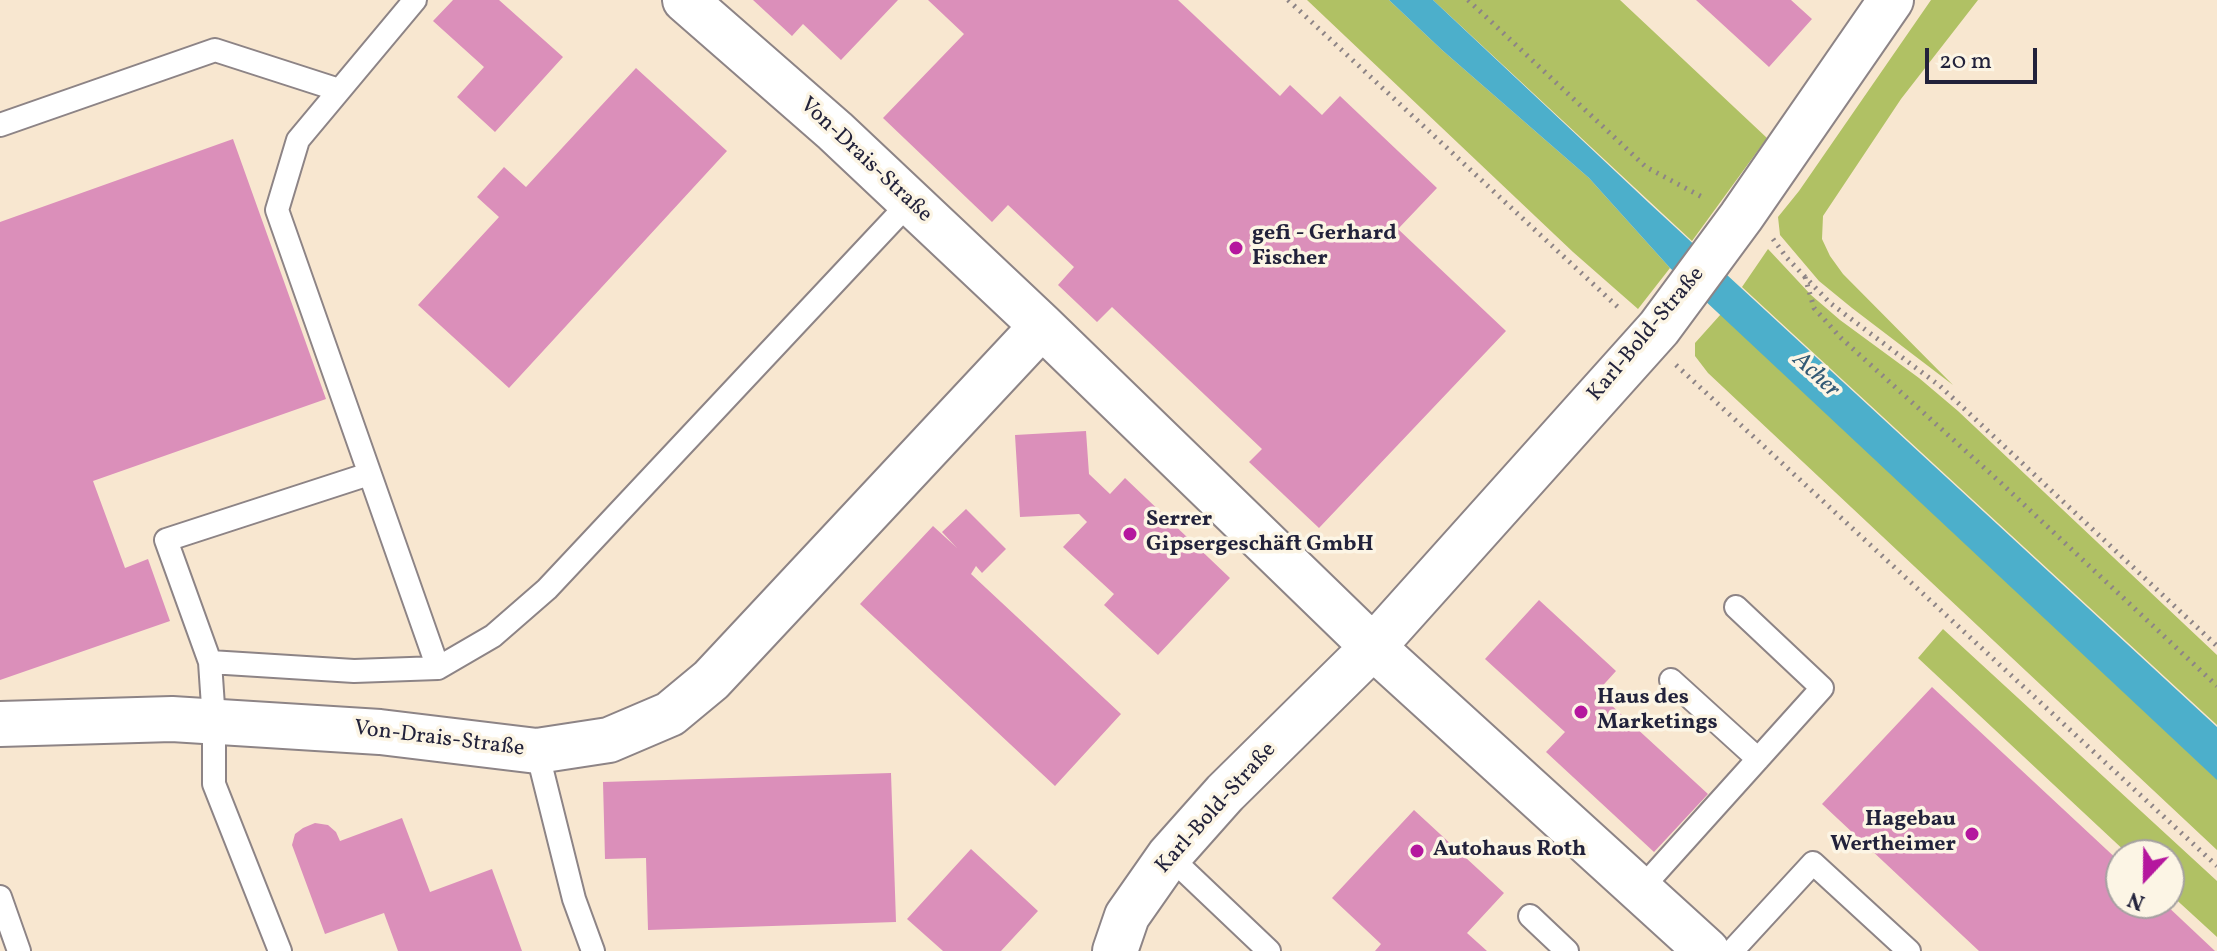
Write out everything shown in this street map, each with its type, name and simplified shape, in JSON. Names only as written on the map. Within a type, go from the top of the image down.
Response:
[{"type":"street","name":"Von-Drais-Straße","points":[[685,0],[835,131],[1042,326],[1373,647]]},
{"type":"street","name":"Karl-Bold-Straße","points":[[1115,951],[1127,916],[1169,856],[1225,793],[1373,647],[1653,334],[1741,217],[1891,0]]},
{"type":"street","name":"Von-Drais-Straße","points":[[0,724],[172,719],[214,721],[380,732],[537,751],[609,740],[670,714],[711,680],[1042,326]]},
{"type":"street","points":[[1373,647],[1707,951]]},
{"type":"lane","points":[[415,0],[298,140],[277,210],[438,668]]},
{"type":"lane","points":[[0,125],[215,50],[339,90]]},
{"type":"lane","points":[[210,662],[354,671],[438,668],[493,636],[547,589],[910,202]]},
{"type":"lane","points":[[280,951],[214,784],[210,662],[166,540],[369,474]]},
{"type":"lane","points":[[1640,890],[1822,688],[1736,607]]},
{"type":"lane","points":[[1671,680],[1758,759]]},
{"type":"lane","points":[[537,751],[574,899],[593,951]]},
{"type":"lane","points":[[1169,856],[1269,951]]},
{"type":"lane","points":[[1732,951],[1813,863],[1909,951]]},
{"type":"lane","points":[[0,897],[19,951]]},
{"type":"lane","points":[[1530,916],[1567,951]]},
{"type":"path","points":[[1288,0],[1630,319],[1653,334],[2217,866]]},
{"type":"path","points":[[1468,0],[1646,167],[1764,227],[1787,258],[1830,303],[1940,386],[2217,646]]},
{"type":"path","points":[[1805,276],[1814,308],[1841,338],[2217,686]]},
{"type":"green space","points":[[1307,0],[1389,0],[1589,178],[1670,268],[1638,309],[1573,252]]},
{"type":"green space","points":[[1433,0],[1620,0],[1767,138],[1692,241]]},
{"type":"green space","points":[[1931,0],[1978,0],[1901,99],[1823,216],[1822,239],[1843,274],[1953,385],[1819,281],[1780,235],[1778,217]]},
{"type":"green space","points":[[1768,249],[1811,295],[1840,320],[1958,411],[2217,655],[2217,725],[1742,287]]},
{"type":"green space","points":[[1721,314],[2217,779],[2217,850],[1708,373],[1695,356],[1695,343]]},
{"type":"green space","points":[[1943,629],[2171,839],[2112,839],[1918,658]]},
{"type":"green space","points":[[2185,852],[2217,881],[2217,937],[2185,908]]},
{"type":"water","name":"Acher","points":[[1389,0],[1433,0],[2217,727],[2217,780],[1670,268],[1589,178]]},
{"type":"building","points":[[453,0],[499,0],[563,57],[495,132],[457,97],[484,67],[433,21]]},
{"type":"building","points":[[753,0],[898,0],[841,60],[803,24],[792,36]]},
{"type":"building","name":"gefi - Gerhard Fischer","points":[[928,0],[1178,0],[1280,96],[1290,85],[1322,115],[1340,96],[1437,188],[1398,229],[1506,331],[1319,528],[1249,462],[1262,449],[1112,307],[1097,322],[1058,285],[1074,267],[1008,205],[992,222],[883,118],[964,34]]},
{"type":"building","points":[[1696,0],[1791,0],[1812,19],[1769,67]]},
{"type":"building","points":[[636,68],[727,151],[509,388],[418,305],[499,217],[477,197],[504,167],[526,187]]},
{"type":"building","points":[[233,139],[326,399],[93,481],[125,568],[148,559],[170,621],[0,680],[0,222]]},
{"type":"building","name":"Serrer Gipsergeschäft GmbH","points":[[1086,431],[1089,474],[1110,494],[1125,478],[1230,578],[1158,655],[1104,605],[1114,594],[1063,547],[1087,522],[1079,514],[1020,517],[1015,435]]},
{"type":"building","points":[[966,509],[1006,549],[982,573],[976,566],[971,574],[1121,714],[1055,786],[860,604],[933,526],[957,548],[942,532]]},
{"type":"building","name":"Haus des Marketings","points":[[1539,600],[1616,671],[1597,692],[1708,794],[1654,852],[1546,752],[1565,732],[1485,659]]},
{"type":"building","name":"Hagebau Wertheimer","points":[[1932,687],[2105,848],[2105,919],[2181,919],[2215,951],[1979,951],[1822,804]]},
{"type":"building","points":[[891,773],[896,922],[648,930],[646,858],[605,859],[603,782]]},
{"type":"building","name":"Autohaus Roth","points":[[1414,810],[1504,893],[1467,933],[1487,951],[1375,951],[1381,944],[1332,898]]},
{"type":"building","points":[[402,818],[430,892],[492,869],[522,951],[398,951],[384,913],[325,934],[292,845],[295,834],[315,823],[328,825],[340,841]]},
{"type":"building","points":[[971,849],[1038,911],[1001,951],[943,951],[907,919]]},
{"type":"place","name":"gefi - Gerhard Fischer","points":[[1236,248]]},
{"type":"place","name":"Serrer Gipsergeschäft GmbH","points":[[1130,534]]},
{"type":"place","name":"Haus des Marketings","points":[[1581,712]]},
{"type":"place","name":"Hagebau Wertheimer","points":[[1972,834]]},
{"type":"place","name":"Autohaus Roth","points":[[1417,851]]}]
